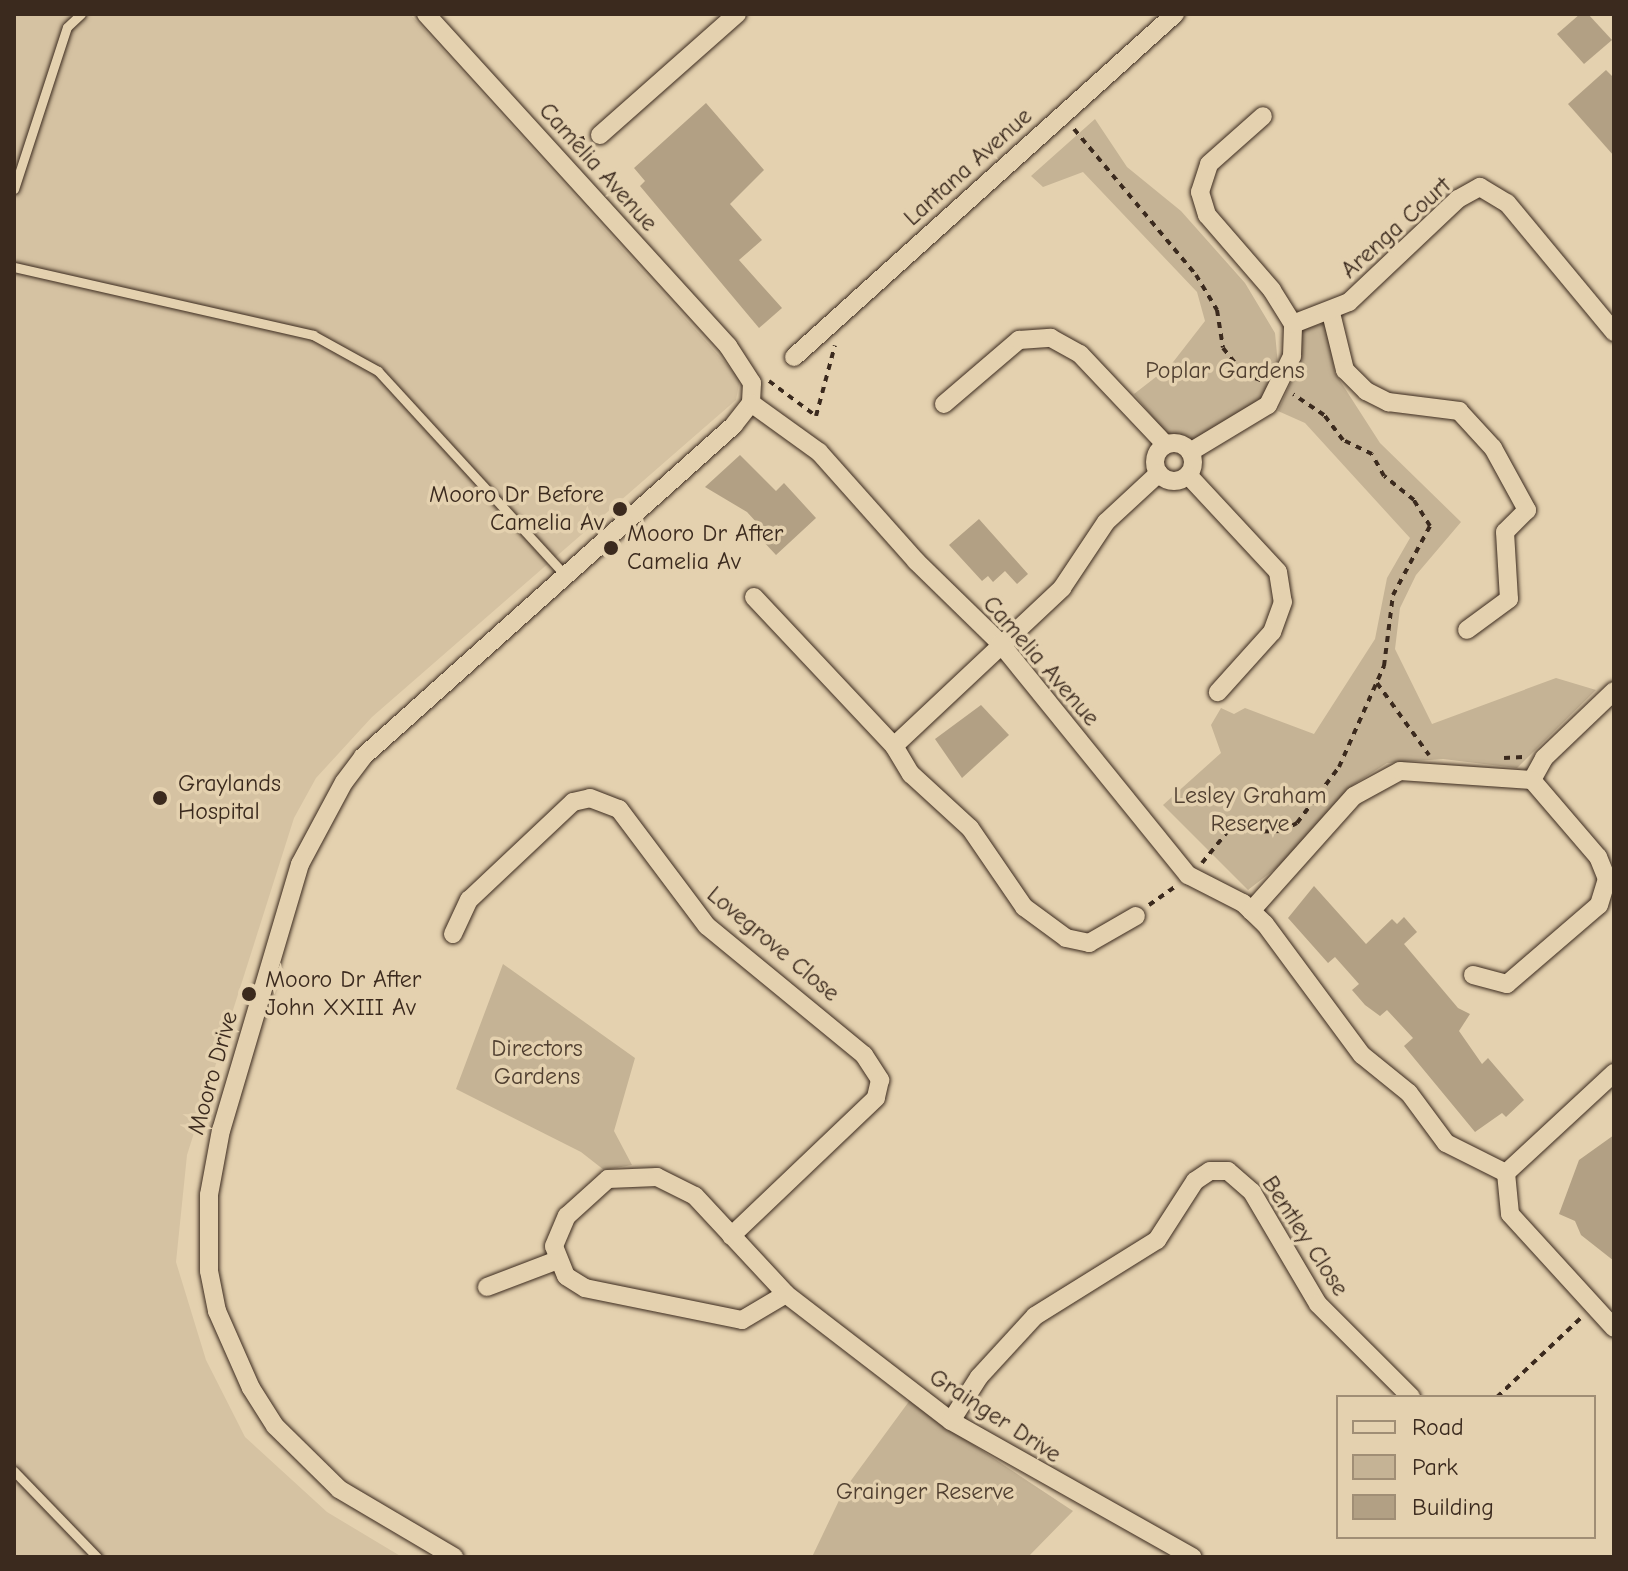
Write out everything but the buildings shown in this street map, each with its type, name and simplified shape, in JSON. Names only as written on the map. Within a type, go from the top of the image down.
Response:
[{"type":"street","name":"Camelia Avenue","points":[[426,14],[728,346],[747,369],[751,403],[819,452],[916,561],[1000,643],[1188,875],[1251,911],[1318,989],[1362,1055],[1409,1093],[1446,1143],[1506,1173]]},
{"type":"street","points":[[600,135],[737,14]]},
{"type":"street","name":"Lantana Avenue","points":[[794,357],[1175,14]]},
{"type":"street","points":[[944,404],[1019,340],[1051,338],[1080,354],[1166,445],[1190,452],[1268,405],[1292,356],[1293,324],[1272,290],[1207,215],[1200,192],[1209,164],[1263,116]]},
{"type":"street","name":"Arenga Court","points":[[1293,324],[1331,313],[1458,199],[1480,187],[1507,203],[1614,332]]},
{"type":"street","points":[[1331,313],[1345,370],[1388,402],[1459,411],[1493,448],[1527,510],[1505,532],[1509,599],[1467,630]]},
{"type":"street","name":"Mooro Drive","points":[[454,1557],[339,1489],[275,1426],[251,1388],[217,1311],[209,1271],[213,1164],[286,904],[330,802],[363,757],[734,425],[751,403]]},
{"type":"street","points":[[1159,473],[1157,454],[1166,445]]},
{"type":"street","points":[[1190,452],[1188,475],[1278,572],[1283,602],[1272,632],[1218,692]]},
{"type":"street","points":[[1159,473],[1177,481],[1188,475]]},
{"type":"street","points":[[894,746],[1000,643],[1062,588],[1106,522],[1159,473]]},
{"type":"street","points":[[754,597],[894,746],[911,774],[970,828],[1024,907],[1066,938],[1089,943],[1136,916]]},
{"type":"street","points":[[1532,780],[1544,758],[1614,691]]},
{"type":"street","points":[[1251,911],[1354,796],[1400,771],[1532,780],[1598,857],[1607,879],[1599,905],[1507,984],[1473,975]]},
{"type":"street","name":"Lovegrove Close","points":[[453,934],[469,900],[573,802],[590,798],[619,809],[707,926],[864,1055],[880,1080],[876,1098],[731,1236]]},
{"type":"street","points":[[1614,1073],[1506,1173],[1510,1214],[1614,1328]]},
{"type":"street","name":"Bentley Close","points":[[951,1421],[979,1377],[1035,1316],[1157,1240],[1195,1181],[1210,1171],[1228,1171],[1252,1192],[1318,1304],[1409,1395]]},
{"type":"street","name":"Grainger Drive","points":[[555,1261],[554,1246],[567,1216],[621,1175],[657,1177],[695,1196],[786,1294],[951,1421],[1192,1557]]},
{"type":"street","points":[[487,1287],[555,1261],[585,1288],[742,1320],[786,1294]]},
{"type":"lane","points":[[14,189],[67,27],[81,14]]},
{"type":"lane","points":[[14,267],[313,335],[378,371],[564,574]]},
{"type":"lane","points":[[14,1471],[97,1557]]},
{"type":"path","points":[[1061,115],[1196,275],[1217,310],[1223,348],[1244,374],[1306,399],[1343,440],[1372,454],[1384,476],[1414,500],[1430,526],[1393,595],[1377,683],[1339,767],[1297,823],[1269,833],[1227,832],[1188,875],[1136,916]]},
{"type":"path","points":[[556,144],[600,135]]},
{"type":"path","points":[[751,403],[763,376],[816,416],[847,309]]},
{"type":"path","points":[[1377,683],[1417,745],[1443,759]]},
{"type":"path","points":[[1497,759],[1544,758]]},
{"type":"path","points":[[1499,1395],[1594,1306]]},
{"type":"shaded area","name":"Graylands Hospital","points":[[14,14],[410,14],[740,379],[736,400],[372,717],[316,778],[294,818],[187,1155],[176,1262],[206,1360],[245,1437],[327,1512],[402,1557],[14,1557]]},
{"type":"green space","name":"Poplar Gardens","points":[[1095,119],[1127,167],[1181,211],[1245,283],[1275,333],[1278,365],[1262,401],[1198,447],[1168,436],[1134,394],[1170,366],[1205,321],[1197,292],[1083,172],[1043,187],[1031,176]]},
{"type":"green space","name":"Lesley Graham Reserve","points":[[1326,323],[1335,373],[1380,443],[1461,522],[1416,575],[1400,608],[1395,649],[1432,724],[1556,678],[1596,690],[1517,768],[1443,759],[1387,763],[1353,785],[1285,861],[1248,890],[1163,805],[1221,753],[1211,725],[1221,708],[1234,714],[1245,708],[1314,734],[1375,639],[1387,578],[1410,538],[1305,423],[1278,411],[1299,364],[1299,330]]},
{"type":"green space","name":"Directors Gardens","points":[[503,964],[635,1058],[614,1131],[632,1165],[604,1170],[581,1152],[456,1089]]},
{"type":"green space","name":"Grainger Reserve","points":[[910,1400],[1073,1511],[1028,1557],[812,1557],[844,1490]]},
{"type":"place","name":"Mooro Dr Before Camelia Av","points":[[620,509]]},
{"type":"place","name":"Mooro Dr After Camelia Av","points":[[611,548]]},
{"type":"place","name":"Graylands Hospital","points":[[160,798]]},
{"type":"place","name":"Mooro Dr After John XXIII Av","points":[[249,994]]}]
